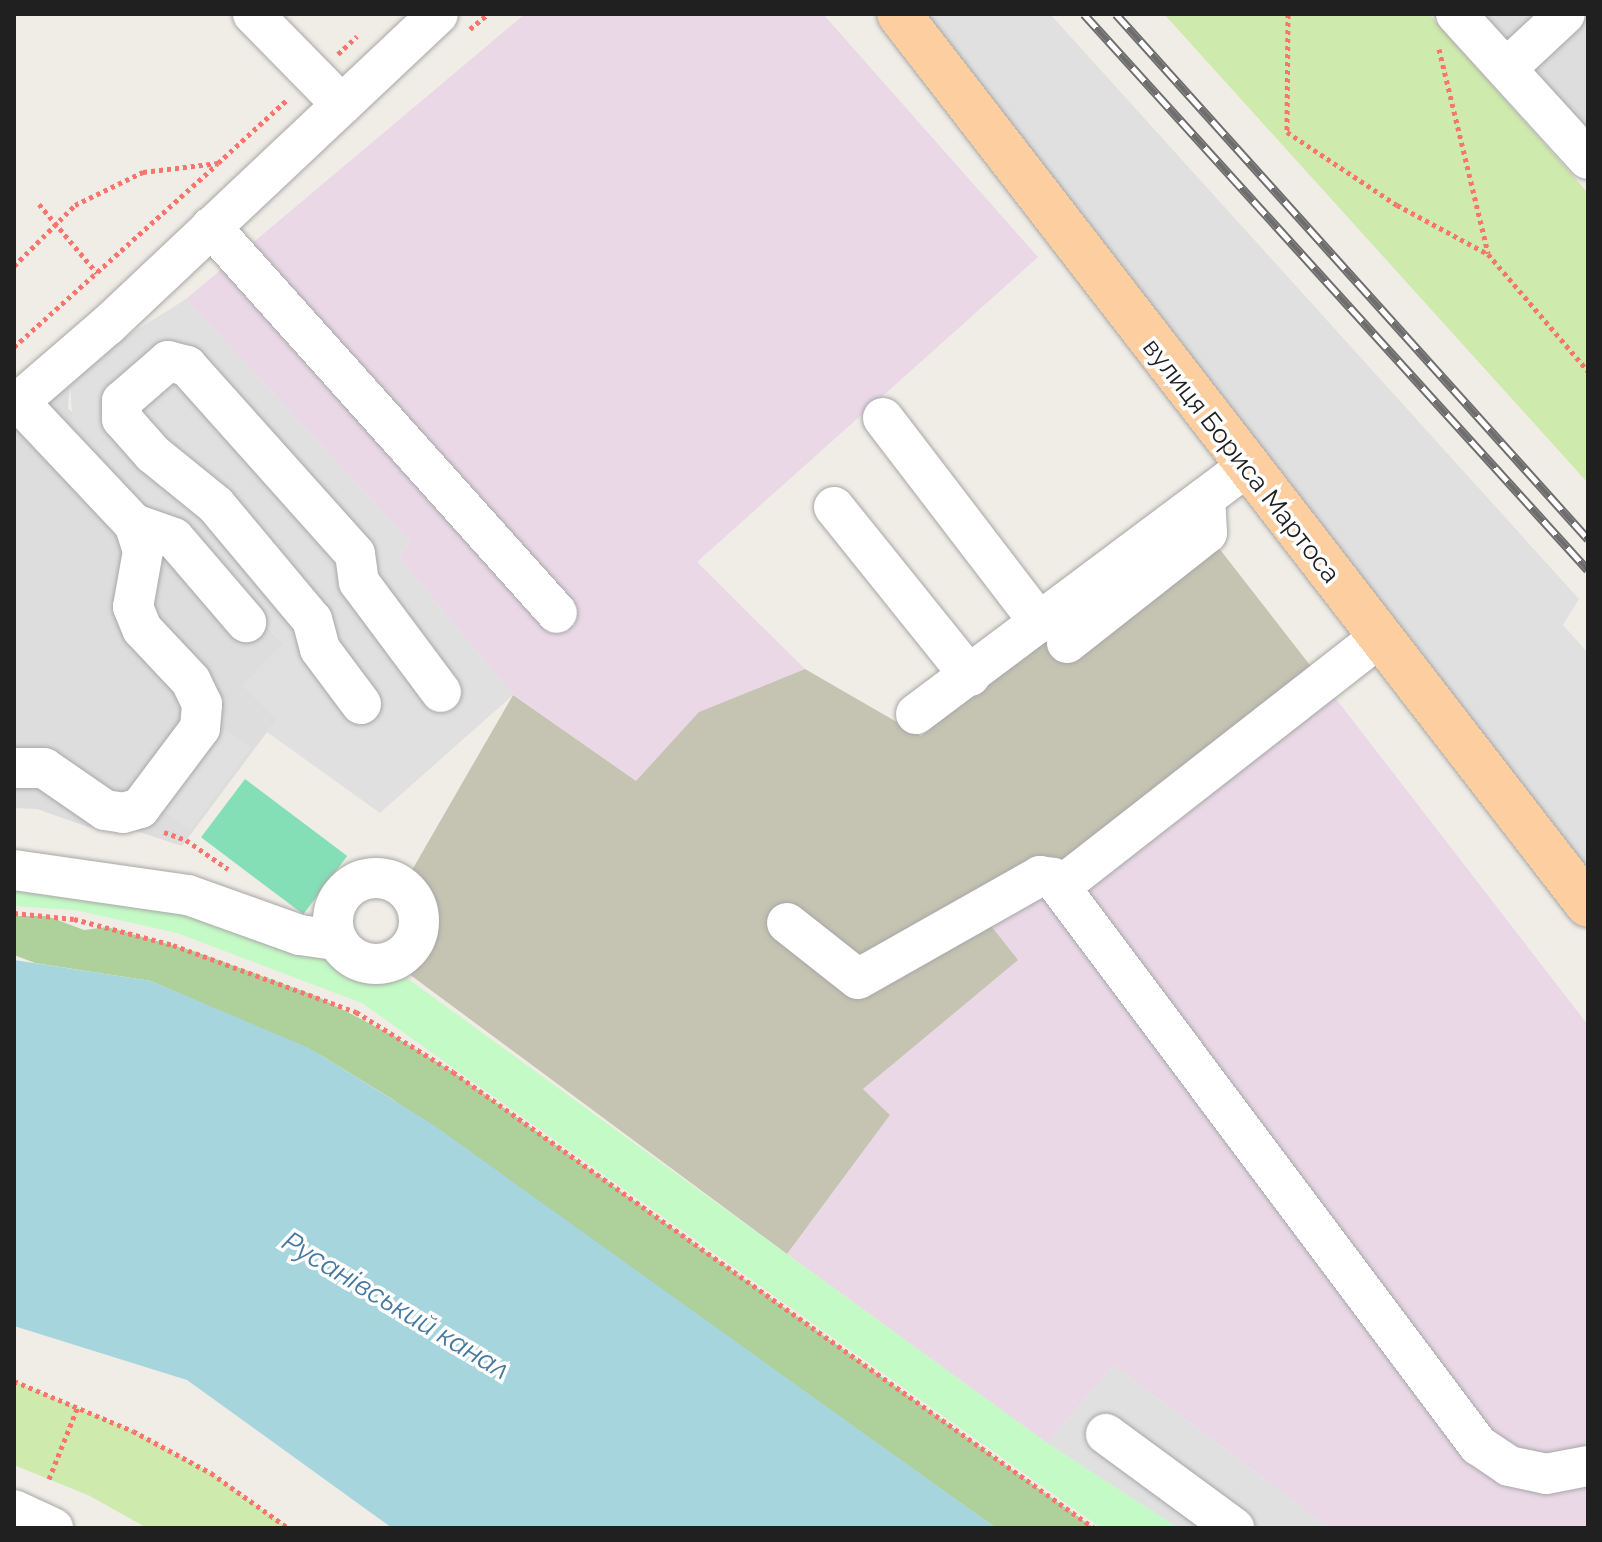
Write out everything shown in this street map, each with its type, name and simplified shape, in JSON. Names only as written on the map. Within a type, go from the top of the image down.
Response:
[{"type":"main road","name":"вулиця Бориса Мартоса","points":[[899,14],[1378,638],[1588,905]]},
{"type":"street","points":[[253,14],[342,105]]},
{"type":"street","points":[[14,768],[44,768],[105,810],[123,813],[140,808],[200,728],[202,704],[191,681],[142,629],[133,607],[143,551],[134,524],[16,404],[108,325],[438,14]]},
{"type":"street","points":[[1507,68],[1565,14]]},
{"type":"street","points":[[1447,29],[1507,68],[1588,159]]},
{"type":"street","points":[[211,227],[557,613]]},
{"type":"street","points":[[108,325],[153,374]]},
{"type":"street","points":[[361,704],[320,649],[312,620],[216,505],[153,454],[122,419],[122,401],[168,361],[187,366],[355,554],[359,582],[441,692]]},
{"type":"street","points":[[883,418],[1054,633]]},
{"type":"street","points":[[916,714],[970,676],[1054,633],[1205,498],[1246,467]]},
{"type":"street","points":[[834,507],[970,676]]},
{"type":"street","points":[[134,524],[174,538],[246,622]]},
{"type":"street","points":[[312,620],[355,554]]},
{"type":"street","points":[[1061,886],[1378,638]]},
{"type":"street","points":[[14,870],[188,895],[300,935],[337,940]]},
{"type":"street","points":[[787,923],[858,979],[1047,874],[1061,886],[1478,1445],[1509,1466],[1546,1474],[1588,1466]]},
{"type":"street","points":[[1106,1434],[1234,1528]]},
{"type":"street","points":[[14,1510],[53,1528]]},
{"type":"path","points":[[1288,14],[1287,132],[1397,205],[1488,254],[1588,371]]},
{"type":"path","points":[[14,347],[370,24]]},
{"type":"path","points":[[1447,29],[1488,254]]},
{"type":"path","points":[[14,266],[75,205],[143,172],[218,163]]},
{"type":"path","points":[[39,204],[97,273]]},
{"type":"path","points":[[186,840],[221,864]]},
{"type":"path","points":[[14,913],[74,919],[173,945],[356,1012],[453,1072],[1094,1528]]},
{"type":"path","points":[[14,1381],[78,1406],[211,1473],[288,1528]]},
{"type":"path","points":[[49,1479],[78,1406]]},
{"type":"shaded area","points":[[525,14],[823,14],[1038,257],[697,562],[805,669],[700,712],[636,781],[513,695],[399,558],[410,541],[186,299]]},
{"type":"shaded area","points":[[923,14],[1050,14],[1579,599],[1563,625],[1588,653],[1588,870]]},
{"type":"shaded area","points":[[1484,14],[1588,14],[1588,130]]},
{"type":"shaded area","points":[[186,299],[410,541],[399,558],[513,695],[380,813],[267,732],[276,719],[242,685],[283,644],[173,519],[118,492],[73,429],[70,385],[103,351]]},
{"type":"shaded area","points":[[70,385],[68,408],[283,644],[276,720],[182,846],[136,831],[88,827],[37,809],[14,808],[14,426]]},
{"type":"shaded area","points":[[1197,520],[1313,669],[992,927],[1018,960],[863,1089],[890,1115],[787,1254],[405,971],[426,933],[426,900],[408,877],[513,695],[636,781],[699,712],[805,669],[921,736]]},
{"type":"shaded area","points":[[1313,669],[1588,1025],[1588,1528],[1329,1528],[1114,1365],[1047,1443],[787,1254],[890,1115],[863,1089],[1017,960],[992,927]]},
{"type":"shaded area","points":[[215,722],[251,748],[190,831],[154,805]]},
{"type":"shaded area","points":[[1114,1365],[1329,1528],[1178,1528],[1047,1443]]},
{"type":"green space","points":[[1164,14],[1429,14],[1588,193],[1588,483]]},
{"type":"green space","points":[[245,779],[347,856],[303,914],[201,837]]},
{"type":"green space","points":[[14,882],[264,929],[364,975],[400,973],[1047,1443],[1178,1528],[1101,1528],[362,1003],[177,933],[75,910],[14,906]]},
{"type":"green space","points":[[14,916],[47,916],[84,930],[107,927],[193,951],[316,996],[394,1036],[453,1072],[1094,1528],[996,1528],[392,1099],[322,1056],[151,981],[35,963],[14,955]]},
{"type":"green space","points":[[14,1381],[133,1431],[211,1473],[288,1528],[147,1528],[90,1496],[14,1465]]},
{"type":"water","name":"Русанівський канал","points":[[14,960],[151,981],[309,1048],[432,1124],[996,1528],[392,1528],[187,1380],[14,1326]]},
{"type":"railway","points":[[1084,14],[1588,570]]},
{"type":"railway","points":[[1116,14],[1588,539]]}]
